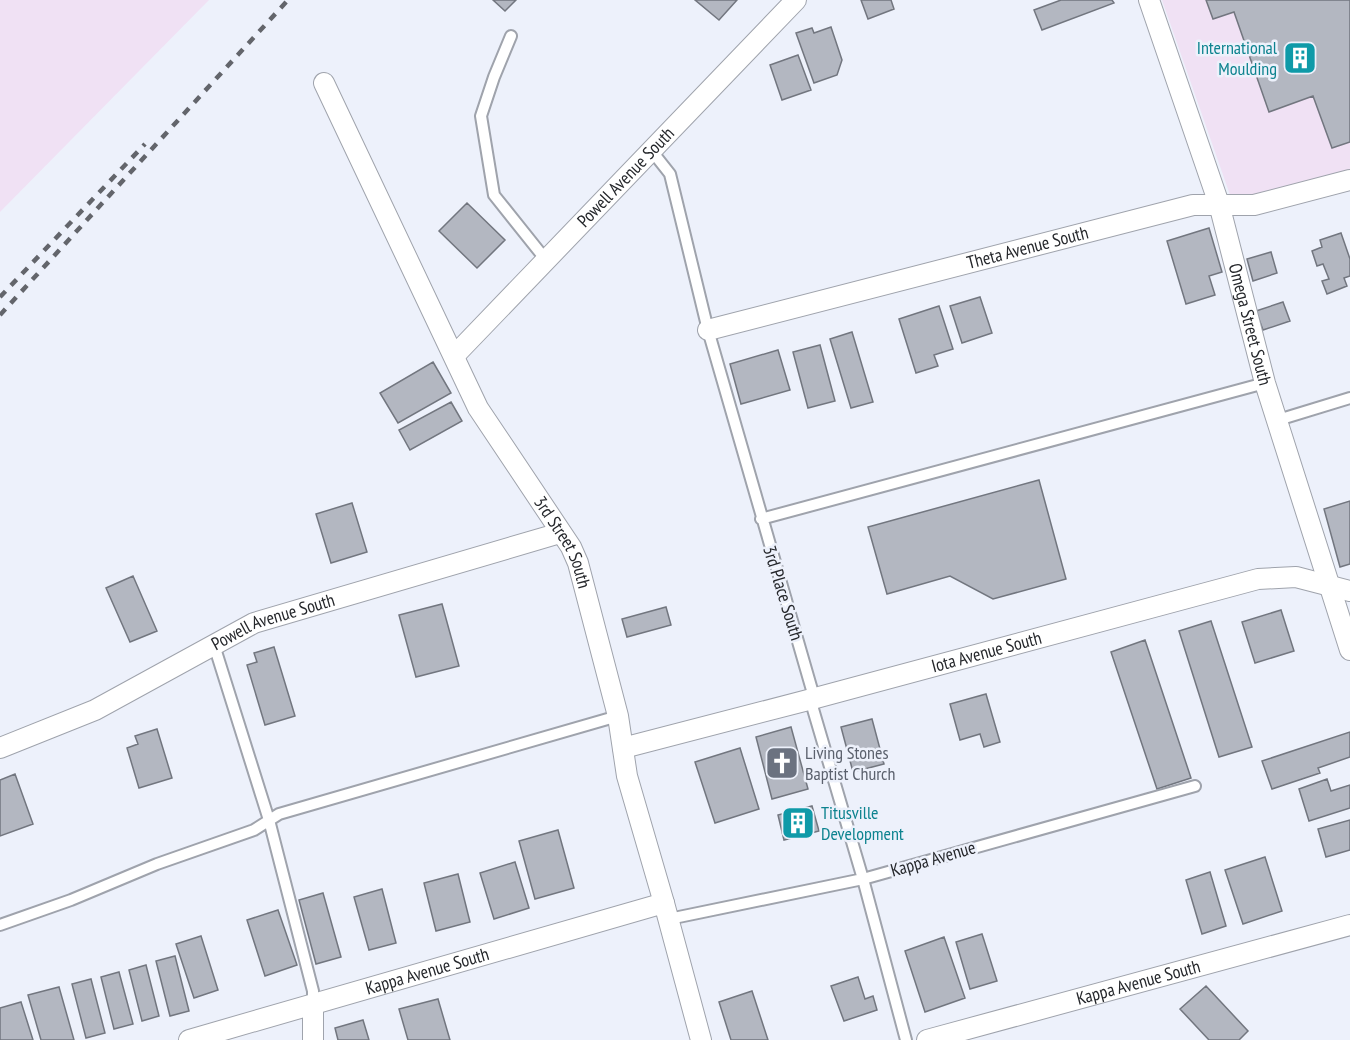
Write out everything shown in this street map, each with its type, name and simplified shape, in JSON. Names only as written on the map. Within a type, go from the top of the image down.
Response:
[{"type":"street","name":"Powell Avenue South","points":[[454,356],[796,0]]},
{"type":"street","name":"Omega Street South","points":[[1149,0],[1219,204],[1265,383],[1350,650]]},
{"type":"street","name":"3rd Street South","points":[[324,83],[478,408],[571,547],[578,563],[618,716],[627,776],[701,1040]]},
{"type":"street","name":"Theta Avenue South","points":[[708,330],[1193,205],[1254,205],[1350,180]]},
{"type":"street","name":"Powell Avenue South","points":[[0,748],[95,710],[254,623],[560,533]]},
{"type":"street","name":"Iota Avenue South","points":[[624,748],[1258,579],[1296,577],[1350,591]]},
{"type":"street","name":"Kappa Avenue South","points":[[189,1040],[666,911]]},
{"type":"street","name":"Kappa Avenue South","points":[[927,1040],[1350,925]]},
{"type":"street","points":[[313,1005],[313,1040]]},
{"type":"lane","points":[[511,36],[494,76],[481,116],[494,195],[546,260]]},
{"type":"lane","name":"3rd Place South","points":[[651,150],[670,174],[708,330],[812,690],[812,699],[906,1040]]},
{"type":"lane","points":[[761,519],[1265,383]]},
{"type":"lane","points":[[1278,420],[1350,398]]},
{"type":"lane","points":[[214,645],[269,820],[314,991],[313,1005]]},
{"type":"lane","points":[[0,925],[71,900],[157,864],[254,830],[279,814],[618,716]]},
{"type":"lane","name":"Kappa Avenue","points":[[666,911],[863,879],[1195,786]]},
{"type":"shaded area","points":[[0,0],[209,0],[0,212]]},
{"type":"shaded area","points":[[1162,0],[1350,0],[1350,185],[1237,215]]},
{"type":"building","points":[[493,0],[516,0],[505,11]]},
{"type":"building","points":[[695,0],[737,0],[719,20]]},
{"type":"building","points":[[861,0],[891,0],[894,9],[868,19]]},
{"type":"building","points":[[1061,0],[1112,0],[1114,3],[1042,30],[1034,10]]},
{"type":"building","name":"International Moulding","points":[[1206,0],[1350,0],[1350,142],[1332,148],[1313,96],[1269,112],[1234,12],[1213,19]]},
{"type":"building","points":[[831,27],[842,60],[837,75],[814,83],[796,33],[812,28],[814,33]]},
{"type":"building","points":[[798,55],[811,90],[782,100],[770,65]]},
{"type":"building","points":[[467,203],[505,240],[477,268],[439,231]]},
{"type":"building","points":[[1209,228],[1222,272],[1209,276],[1215,295],[1186,304],[1167,241]]},
{"type":"building","points":[[1341,233],[1350,259],[1350,276],[1344,278],[1347,286],[1327,294],[1322,281],[1329,279],[1323,264],[1317,266],[1312,251],[1322,247],[1320,240]]},
{"type":"building","points":[[1271,252],[1277,273],[1253,281],[1247,259]]},
{"type":"building","points":[[980,297],[992,333],[962,343],[950,306]]},
{"type":"building","points":[[1283,302],[1290,321],[1263,330],[1256,311]]},
{"type":"building","points":[[939,306],[953,349],[934,355],[938,366],[916,373],[899,319]]},
{"type":"building","points":[[852,332],[873,402],[851,408],[830,339]]},
{"type":"building","points":[[820,345],[835,401],[808,408],[793,352]]},
{"type":"building","points":[[778,350],[790,390],[741,404],[730,364]]},
{"type":"building","points":[[433,362],[451,393],[398,423],[380,393]]},
{"type":"building","points":[[451,402],[462,421],[410,450],[399,430]]},
{"type":"building","points":[[1039,480],[1066,579],[993,599],[950,576],[887,594],[868,527]]},
{"type":"building","points":[[1350,501],[1350,564],[1340,567],[1324,509]]},
{"type":"building","points":[[352,503],[367,552],[331,563],[316,514]]},
{"type":"building","points":[[133,576],[157,631],[130,642],[106,588]]},
{"type":"building","points":[[442,604],[459,666],[416,677],[399,615]]},
{"type":"building","points":[[666,607],[671,625],[627,637],[622,619]]},
{"type":"building","points":[[1281,610],[1294,651],[1255,663],[1242,622]]},
{"type":"building","points":[[1211,621],[1252,747],[1219,757],[1179,631]]},
{"type":"building","points":[[1145,640],[1191,778],[1157,789],[1111,652]]},
{"type":"building","points":[[274,647],[295,716],[265,725],[247,665],[257,662],[254,653]]},
{"type":"building","points":[[986,694],[1000,742],[984,747],[980,734],[960,740],[950,704]]},
{"type":"building","points":[[872,719],[884,764],[853,772],[841,727]]},
{"type":"building","name":"Living Stones Baptist Church","points":[[791,727],[808,789],[772,799],[756,737]]},
{"type":"building","points":[[157,729],[172,778],[139,788],[127,748],[138,744],[135,736]]},
{"type":"building","points":[[1350,732],[1350,757],[1318,768],[1320,773],[1272,789],[1262,761]]},
{"type":"building","points":[[740,748],[759,809],[715,823],[695,762]]},
{"type":"building","points":[[15,774],[33,824],[0,836],[0,780]]},
{"type":"building","points":[[1327,779],[1331,791],[1350,785],[1350,808],[1309,821],[1299,789]]},
{"type":"building","name":"Titusville Development","points":[[812,806],[819,831],[784,840],[778,815]]},
{"type":"building","points":[[1350,820],[1350,850],[1326,857],[1318,829]]},
{"type":"building","points":[[558,830],[574,888],[535,899],[519,841]]},
{"type":"building","points":[[1265,857],[1282,911],[1243,924],[1225,870]]},
{"type":"building","points":[[515,862],[529,908],[494,919],[480,873]]},
{"type":"building","points":[[1210,872],[1226,926],[1202,934],[1186,880]]},
{"type":"building","points":[[458,874],[470,922],[436,931],[424,883]]},
{"type":"building","points":[[382,889],[396,943],[369,950],[354,897]]},
{"type":"building","points":[[323,893],[341,957],[316,964],[299,900]]},
{"type":"building","points":[[278,910],[297,965],[265,976],[247,920]]},
{"type":"building","points":[[982,934],[997,981],[970,989],[956,942]]},
{"type":"building","points":[[201,936],[218,990],[194,998],[176,944]]},
{"type":"building","points":[[944,937],[965,998],[925,1012],[905,951]]},
{"type":"building","points":[[175,956],[189,1011],[170,1016],[156,961]]},
{"type":"building","points":[[146,965],[159,1016],[142,1021],[129,970]]},
{"type":"building","points":[[119,972],[133,1024],[114,1029],[101,977]]},
{"type":"building","points":[[858,977],[865,999],[873,996],[877,1010],[844,1021],[831,986]]},
{"type":"building","points":[[91,979],[105,1033],[86,1038],[72,984]]},
{"type":"building","points":[[1206,986],[1248,1031],[1239,1040],[1209,1040],[1180,1009]]},
{"type":"building","points":[[59,987],[74,1040],[41,1040],[28,995]]},
{"type":"building","points":[[752,991],[768,1040],[731,1040],[719,1002]]},
{"type":"building","points":[[438,999],[450,1040],[408,1040],[399,1009]]},
{"type":"building","points":[[21,1002],[33,1040],[0,1040],[0,1008]]},
{"type":"building","points":[[363,1020],[369,1040],[338,1040],[335,1028]]},
{"type":"railway","points":[[0,315],[288,0]]},
{"type":"railway","points":[[0,297],[145,144]]},
{"type":"place","name":"International Moulding","points":[[1300,58]]},
{"type":"place","name":"Living Stones Baptist Church","points":[[782,763]]},
{"type":"place","name":"Titusville Development","points":[[798,823]]}]
